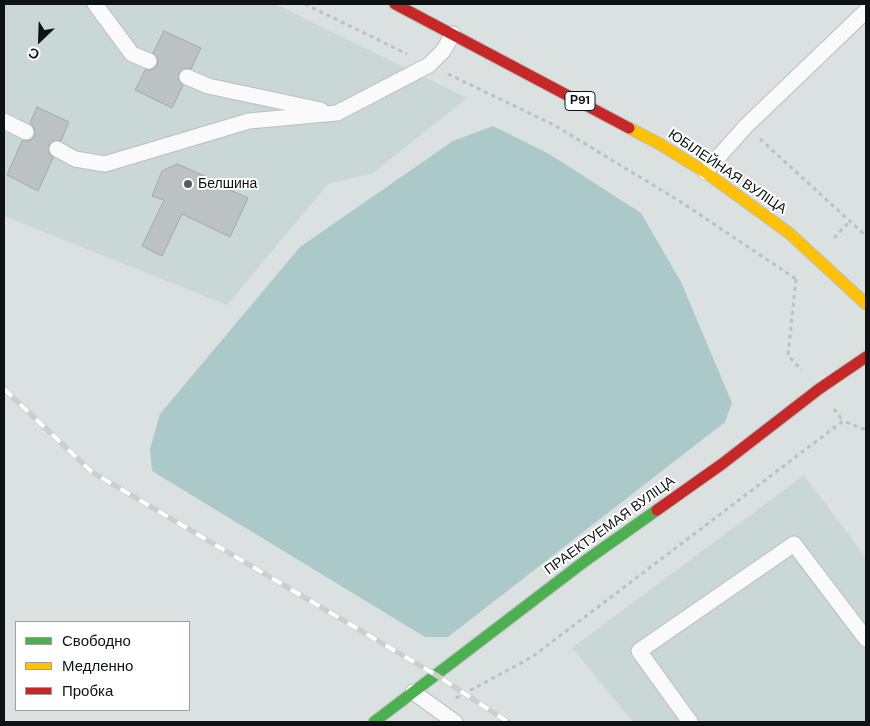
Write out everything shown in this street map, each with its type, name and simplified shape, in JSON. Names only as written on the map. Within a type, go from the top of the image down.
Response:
[{"type":"street","name":"ЮБІЛЕЙНАЯ ВУЛІЦА","points":[[394,4],[658,143],[705,172],[788,233],[866,304]]},
{"type":"street","name":"ПРАЕКТУЕМАЯ ВУЛІЦА","points":[[374,722],[585,560],[722,464],[819,389],[866,357]]},
{"type":"lane","points":[[95,4],[132,54],[149,61]]},
{"type":"lane","points":[[705,172],[746,126],[866,11]]},
{"type":"lane","points":[[57,149],[75,159],[105,164],[249,121],[337,113],[429,65],[443,51],[453,34]]},
{"type":"lane","points":[[187,77],[208,86],[337,113]]},
{"type":"lane","points":[[4,121],[26,132]]},
{"type":"lane","points":[[690,722],[639,651],[794,544],[866,639]]},
{"type":"lane","points":[[413,692],[455,722]]},
{"type":"path","points":[[306,4],[554,125],[681,202],[796,279]]},
{"type":"path","points":[[746,126],[866,236]]},
{"type":"path","points":[[850,221],[796,279],[788,355],[819,389],[843,421],[866,430]]},
{"type":"path","points":[[439,711],[463,693],[532,657],[843,421]]},
{"type":"shaded area","points":[[4,4],[275,4],[467,98],[373,173],[328,184],[227,305],[4,216]]},
{"type":"shaded area","points":[[493,126],[551,155],[641,213],[681,282],[732,403],[725,422],[448,637],[425,637],[152,471],[150,449],[160,414],[300,247],[453,141]]},
{"type":"shaded area","points":[[804,475],[866,558],[866,722],[633,722],[572,648]]},
{"type":"building","points":[[164,31],[201,48],[191,69],[185,68],[179,73],[178,79],[183,85],[172,108],[135,90],[145,70],[151,70],[157,65],[158,59],[153,53]]},
{"type":"building","points":[[37,107],[69,122],[61,141],[53,141],[49,145],[49,153],[53,158],[38,191],[7,175],[22,141],[31,140],[35,136],[34,127],[30,123]]},
{"type":"building","points":[[177,164],[248,198],[230,237],[182,214],[162,256],[142,246],[164,200],[152,196],[162,171]]},
{"type":"railway","points":[[4,389],[92,472],[436,675],[508,722]]},
{"type":"traffic: fast","points":[[374,722],[585,561],[657,510]]},
{"type":"traffic: slow","points":[[629,128],[658,143],[705,172],[789,233],[866,304]]},
{"type":"traffic: jam","points":[[395,4],[629,128]]},
{"type":"traffic: jam","points":[[657,510],[722,464],[819,389],[866,357]]},
{"type":"place","name":"Белшина","points":[[188,184]]}]
